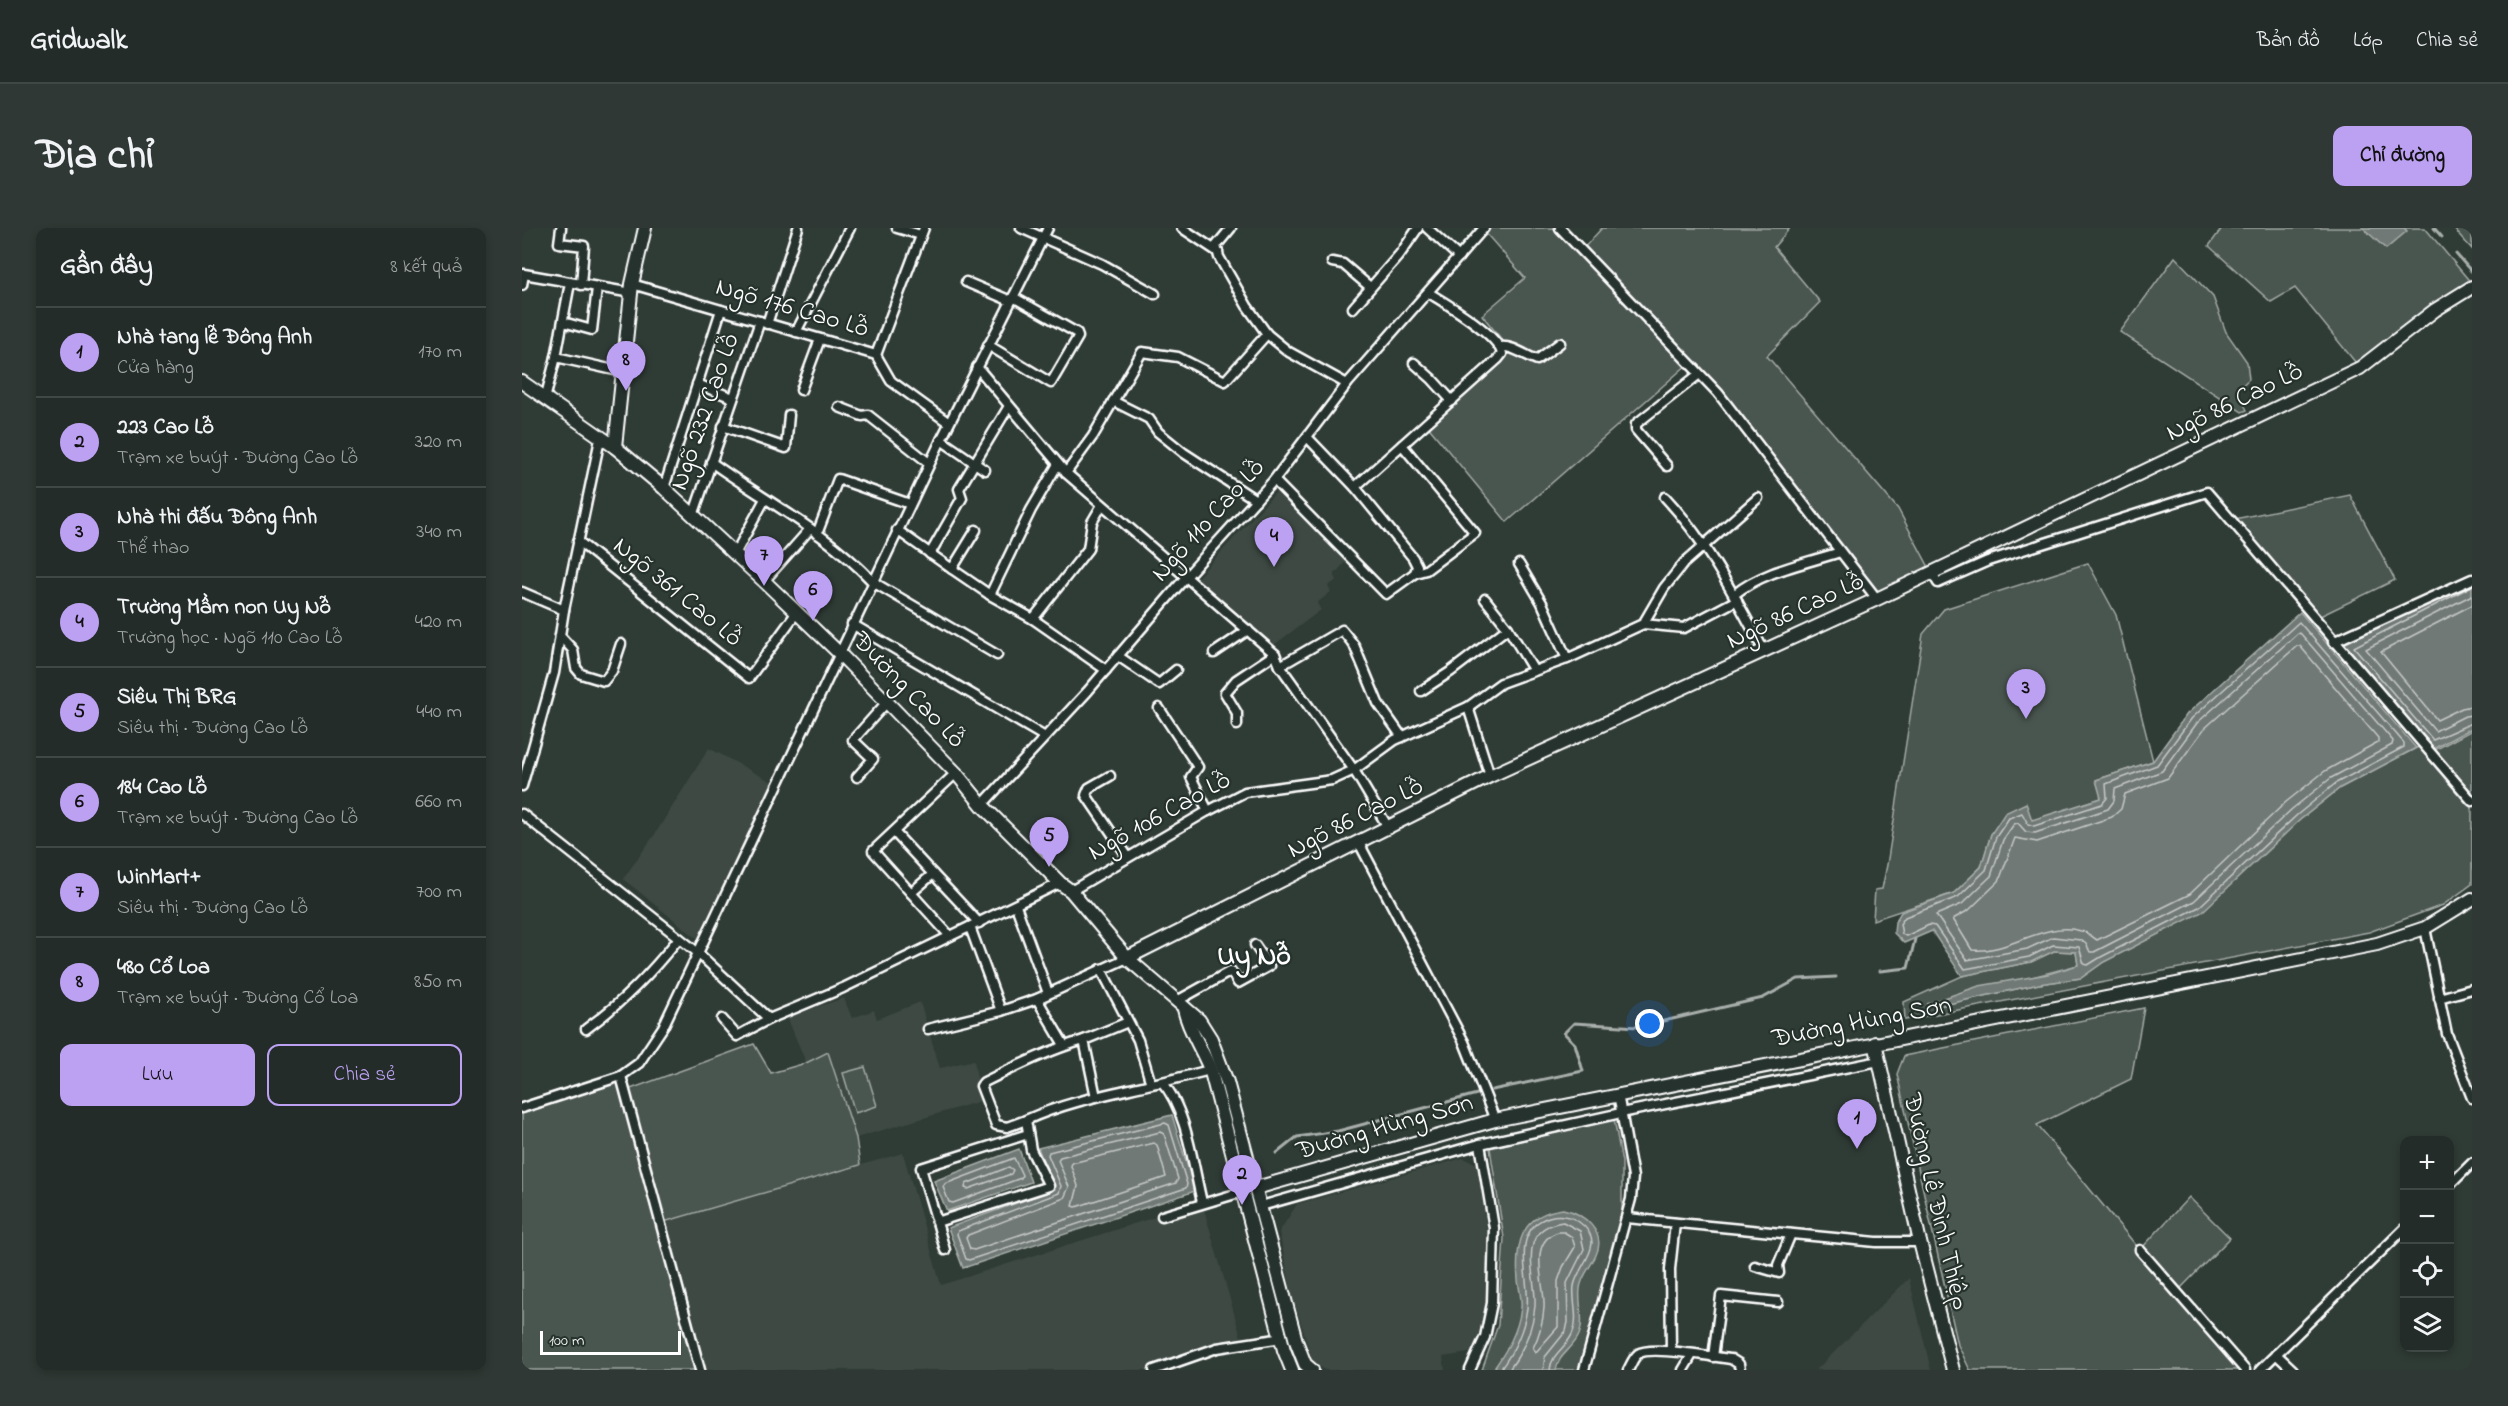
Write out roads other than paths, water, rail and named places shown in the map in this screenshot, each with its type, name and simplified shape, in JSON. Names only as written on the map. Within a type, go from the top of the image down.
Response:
[{"type":"street","points":[[561,228],[560,243],[584,246],[581,285]]},
{"type":"street","points":[[615,447],[632,289],[645,228]]},
{"type":"street","name":"Ngõ 232 Cao Lỗ","points":[[693,516],[733,398],[798,228]]},
{"type":"street","points":[[796,332],[850,228]]},
{"type":"street","points":[[876,355],[922,231],[897,228]]},
{"type":"street","points":[[1022,228],[1102,264],[1155,294]]},
{"type":"street","points":[[522,1108],[621,1076],[639,1063],[663,1027],[940,440],[1048,228]]},
{"type":"street","points":[[1182,228],[1218,252]]},
{"type":"street","points":[[1231,228],[1216,246],[1247,306],[1266,334],[1289,352],[1347,384]]},
{"type":"street","points":[[1353,308],[1400,254],[1418,228]]},
{"type":"street","points":[[1427,228],[1459,257]]},
{"type":"street","name":"Ngõ 110 Cao Lỗ","points":[[982,805],[1046,737],[1274,480],[1347,384],[1484,228]]},
{"type":"street","points":[[1560,228],[1728,406],[1752,441],[1877,599]]},
{"type":"street","points":[[1332,262],[1343,264],[1371,287]]},
{"type":"street","name":"Ngõ 176 Cao Lỗ","points":[[522,285],[524,274],[597,288],[632,289],[721,310],[876,355],[891,381],[950,423]]},
{"type":"street","points":[[966,282],[1012,299],[1077,333],[1078,337],[1051,383],[988,345]]},
{"type":"street","points":[[545,399],[556,357],[570,283]]},
{"type":"street","name":"Ngõ 86 Cao Lỗ","points":[[1127,958],[1389,829],[1490,776],[1877,599],[2360,368],[2435,310],[2472,287]]},
{"type":"street","points":[[563,322],[592,330],[597,288]]},
{"type":"street","points":[[1355,487],[1502,354],[1500,347],[1470,320],[1429,292]]},
{"type":"street","points":[[664,488],[721,310]]},
{"type":"street","points":[[1066,473],[1093,436],[1142,352],[1178,357],[1225,381],[1266,334]]},
{"type":"street","points":[[801,390],[820,339]]},
{"type":"street","points":[[1500,347],[1507,346],[1524,356],[1537,360],[1560,343]]},
{"type":"street","points":[[556,357],[623,372]]},
{"type":"street","points":[[1414,363],[1452,401]]},
{"type":"street","points":[[977,367],[1066,473],[1275,654],[1280,666],[1354,770],[1389,829]]},
{"type":"street","points":[[1667,466],[1636,430],[1636,424],[1698,375]]},
{"type":"street","points":[[697,384],[733,398]]},
{"type":"street","name":"Đường Cao Lỗ","points":[[523,385],[615,447],[664,488],[764,580],[956,773],[982,805],[1060,883],[1071,891],[1127,958],[1199,1020],[1220,1060],[1300,1354],[1312,1370]]},
{"type":"street","points":[[1113,402],[1149,419],[1158,432],[1184,453],[1256,500]]},
{"type":"street","points":[[839,406],[862,416],[868,415],[929,463]]},
{"type":"street","points":[[930,554],[962,498],[959,489],[1009,406]]},
{"type":"street","points":[[723,426],[786,448],[789,415]]},
{"type":"street","points":[[522,786],[554,673],[564,609],[600,438]]},
{"type":"street","points":[[1308,438],[1355,487],[1413,558],[1418,566],[1414,573]]},
{"type":"street","points":[[940,440],[985,470]]},
{"type":"street","points":[[1274,480],[1386,594],[1414,573],[1426,570],[1475,533],[1402,445]]},
{"type":"street","points":[[711,462],[813,532],[860,568],[873,582],[997,655]]},
{"type":"street","points":[[990,595],[1031,510],[1058,464]]},
{"type":"street","points":[[764,580],[813,532],[838,479],[910,504]]},
{"type":"street","points":[[1932,573],[1938,583],[1988,561],[2207,492],[2333,642],[2472,801]]},
{"type":"street","points":[[1665,497],[1705,545],[1764,651]]},
{"type":"street","points":[[1643,624],[1684,563],[1758,498]]},
{"type":"street","points":[[735,554],[765,499]]},
{"type":"street","points":[[1033,619],[1088,549],[1092,522],[1102,505]]},
{"type":"street","points":[[897,530],[951,569],[990,595],[1033,619],[1106,670]]},
{"type":"street","points":[[951,569],[976,530]]},
{"type":"street","name":"Ngõ 361 Cao Lỗ","points":[[578,541],[749,678],[797,612]]},
{"type":"street","points":[[1519,564],[1542,603],[1567,659],[1643,624],[1684,628],[1736,597],[1743,588],[1777,573],[1840,552]]},
{"type":"street","points":[[2333,642],[2472,579]]},
{"type":"street","points":[[522,592],[564,609]]},
{"type":"street","points":[[1485,599],[1508,628],[1534,671]]},
{"type":"street","points":[[852,624],[1046,737]]},
{"type":"street","points":[[1421,691],[1508,628]]},
{"type":"street","points":[[1214,653],[1248,630]]},
{"type":"street","points":[[1280,666],[1342,630],[1354,645],[1378,703],[1402,737]]},
{"type":"street","points":[[560,636],[573,650],[576,668],[581,674],[604,681],[612,671],[621,644]]},
{"type":"street","points":[[1237,724],[1237,713],[1225,693],[1236,680],[1275,654]]},
{"type":"street","points":[[1118,656],[1160,684],[1176,670]]},
{"type":"street","name":"Ngõ 106 Cao Lỗ","points":[[1071,891],[1245,792],[1332,780],[1354,770],[1402,737],[1468,707],[1501,683],[1567,659]]},
{"type":"street","points":[[857,777],[873,759],[853,740],[886,702]]},
{"type":"street","points":[[1468,707],[1490,776]]},
{"type":"street","points":[[1159,708],[1198,766],[1198,770],[1191,777],[1208,811]]},
{"type":"street","points":[[950,936],[873,851],[956,773]]},
{"type":"street","points":[[1110,776],[1089,788],[1086,795],[1128,857]]},
{"type":"street","points":[[522,814],[697,952],[769,1019]]},
{"type":"street","points":[[894,832],[979,923]]},
{"type":"street","points":[[1359,843],[1464,1042],[1496,1120]]},
{"type":"street","points":[[911,893],[933,874]]},
{"type":"street","points":[[722,1019],[737,1036],[769,1019],[843,988],[1060,883]]},
{"type":"street","name":"Đường Hùng Sơn","points":[[1256,1188],[1496,1120],[1617,1094],[2365,947],[2425,928],[2472,899]]},
{"type":"street","points":[[1016,906],[1048,993]]},
{"type":"street","points":[[970,927],[1001,1011]]},
{"type":"street","points":[[2425,928],[2447,1034],[2472,1098]]},
{"type":"street","points":[[586,1029],[619,1005],[679,938]]},
{"type":"street","points":[[1180,1005],[1231,971],[1238,983],[1269,966],[1255,945]]},
{"type":"street","points":[[928,1029],[1001,1011],[1037,999],[1127,958]]},
{"type":"street","points":[[1101,969],[1138,1040],[1151,1084]]},
{"type":"street","points":[[2439,998],[2472,989]]},
{"type":"street","points":[[1037,999],[1064,1045]]},
{"type":"street","name":"Đường Cao Lỗ","points":[[1180,1005],[1188,1028],[1200,1046],[1210,1070],[1281,1338],[1292,1370]]},
{"type":"street","points":[[1128,1022],[1035,1057],[984,1082],[981,1086],[996,1125],[1007,1127],[1044,1112],[1096,1097],[1210,1070]]},
{"type":"street","points":[[1084,1040],[1096,1097]]},
{"type":"street","name":"Đường Lê Đình Thiệp","points":[[1875,1043],[1920,1242],[1953,1370]]},
{"type":"street","points":[[1261,1206],[1480,1144],[1879,1061]]},
{"type":"street","points":[[621,1076],[700,1370]]},
{"type":"street","points":[[1162,1082],[1172,1095],[1183,1126],[1202,1202]]},
{"type":"street","points":[[1584,1370],[1627,1218],[1633,1177],[1617,1094]]},
{"type":"street","points":[[937,1222],[1049,1186],[1031,1150],[1026,1120]]},
{"type":"street","points":[[945,1250],[921,1168],[1028,1134]]},
{"type":"street","points":[[1470,1370],[1485,1337],[1492,1304],[1494,1227],[1480,1144]]},
{"type":"street","points":[[2454,1181],[2472,1163]]},
{"type":"street","points":[[1162,1216],[1202,1202],[1242,1192]]},
{"type":"street","points":[[1627,1218],[1876,1242],[1920,1242]]},
{"type":"street","points":[[1671,1350],[1670,1269],[1675,1223]]},
{"type":"street","points":[[2260,1370],[2400,1233]]},
{"type":"street","points":[[1755,1266],[1779,1273],[1779,1265],[1791,1234]]},
{"type":"street","points":[[2140,1250],[2245,1370]]},
{"type":"street","points":[[1713,1357],[1721,1296],[1778,1302]]},
{"type":"street","points":[[1154,1370],[1217,1348],[1281,1338]]},
{"type":"street","points":[[1628,1370],[1637,1354],[1644,1351],[1671,1350],[1692,1355],[1731,1359],[1738,1364],[1740,1370]]},
{"type":"street","points":[[2277,1354],[2293,1370]]},
{"type":"street","points":[[1683,1370],[1692,1355]]},
{"type":"water","points":[[2363,228],[2404,228],[2407,231],[2386,249]]},
{"type":"water","points":[[2472,580],[2472,728],[2433,749],[2343,644]]},
{"type":"water","points":[[2300,612],[2416,748],[2340,788],[2301,819],[2202,912],[2104,962],[2081,978],[2039,984],[1939,1006],[1927,1004],[1979,986],[2048,974],[2078,965],[2076,952],[2054,951],[2031,962],[1962,976],[1932,931],[1904,943],[1894,933],[1895,922],[1901,912],[1954,893],[1981,867],[1991,834],[2005,813],[2026,803],[2032,820],[2101,798],[2096,780],[2153,761],[2187,714]]},
{"type":"water","points":[[1172,1115],[1195,1191],[963,1268],[948,1228],[1055,1189],[1038,1148]]},
{"type":"water","points":[[1019,1149],[1031,1182],[947,1211],[934,1181]]},
{"type":"water","points":[[1563,1209],[1585,1219],[1596,1231],[1598,1239],[1599,1247],[1596,1255],[1581,1284],[1579,1335],[1560,1360],[1556,1370],[1493,1370],[1511,1340],[1520,1317],[1521,1298],[1517,1267],[1520,1243],[1524,1233],[1538,1217]]},
{"type":"waterway","points":[[2434,228],[2442,237]]},
{"type":"waterway","points":[[2456,254],[2471,271]]},
{"type":"waterway","points":[[1880,971],[1908,968],[1915,939]]},
{"type":"waterway","points":[[1492,1090],[1583,1071],[1575,1044],[1564,1033],[1574,1023],[1638,1027],[1763,998],[1798,979],[1836,977]]},
{"type":"waterway","points":[[1277,1153],[1297,1137],[1338,1131],[1477,1094]]},
{"type":"place","name":"480 Cổ Loa","points":[[626,391]]},
{"type":"place","name":"Trường Mầm non Uy Nỗ","points":[[1274,567]]},
{"type":"place","name":"WinMart+","points":[[764,586]]},
{"type":"place","name":"184 Cao Lỗ","points":[[813,621]]},
{"type":"place","name":"Nhà thi đấu Đông Anh","points":[[2026,719]]},
{"type":"place","name":"Siêu Thị BRG","points":[[1049,867]]},
{"type":"place","name":"Nhà tang lễ Đông Anh","points":[[1857,1149]]},
{"type":"place","name":"223 Cao Lỗ","points":[[1242,1205]]},
{"type":"district","name":"Uy Nỗ","points":[[1254,957]]}]
